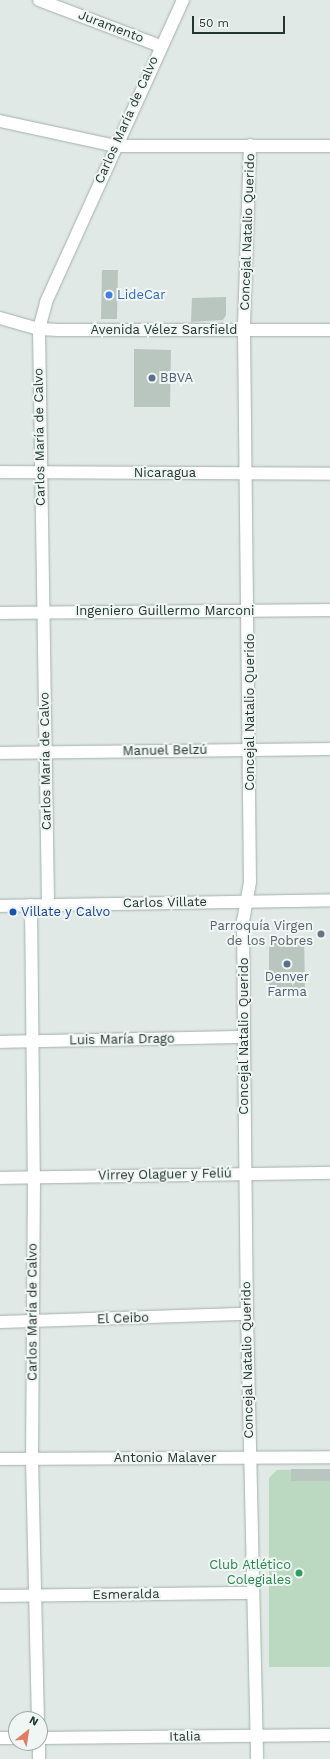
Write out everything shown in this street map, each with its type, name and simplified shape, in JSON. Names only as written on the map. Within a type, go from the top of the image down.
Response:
[{"type":"street","name":"Juramento","points":[[40,0],[160,46]]},
{"type":"street","name":"Carlos María de Calvo","points":[[48,905],[39,329],[46,302],[160,46],[183,0]]},
{"type":"street","points":[[0,121],[116,146],[330,146]]},
{"type":"street","name":"Concejal Natalio Querido","points":[[250,145],[244,330],[249,611],[250,882],[245,902],[244,1037],[247,1314],[256,1759]]},
{"type":"street","name":"Avenida Vélez Sarsfield","points":[[0,318],[39,329],[330,330]]},
{"type":"street","name":"Nicaragua","points":[[0,472],[330,474]]},
{"type":"street","name":"Ingeniero Guillermo Marconi","points":[[0,613],[330,610]]},
{"type":"street","name":"Manuel Belzú","points":[[0,753],[330,749]]},
{"type":"street","name":"Carlos Villate","points":[[0,906],[330,900]]},
{"type":"street","name":"Carlos María de Calvo","points":[[31,905],[34,1177],[32,1458],[38,1711]]},
{"type":"street","name":"Luis María Drago","points":[[0,1042],[244,1037]]},
{"type":"street","name":"Virrey Olaguer y Feliú","points":[[0,1178],[245,1173],[330,1173]]},
{"type":"street","name":"El Ceibo","points":[[0,1322],[247,1314]]},
{"type":"street","name":"Antonio Malaver","points":[[0,1459],[330,1457]]},
{"type":"street","name":"Esmeralda","points":[[0,1596],[252,1593]]},
{"type":"street","name":"Italia","points":[[48,1738],[330,1735]]},
{"type":"green space","name":"Club Atlético Colegiales","points":[[330,1469],[330,1667],[269,1667],[269,1478],[277,1470]]},
{"type":"building","name":"LideCar","points":[[102,270],[118,270],[117,319],[101,319]]},
{"type":"building","points":[[226,297],[226,315],[223,320],[191,322],[192,298]]},
{"type":"building","name":"BBVA","points":[[134,349],[171,350],[170,407],[134,407]]},
{"type":"building","name":"Denver Farma","points":[[269,937],[304,937],[305,990],[269,991]]},
{"type":"building","points":[[291,1469],[330,1469],[330,1481],[291,1481]]},
{"type":"place","name":"LideCar","points":[[109,295]]},
{"type":"place","name":"BBVA","points":[[152,378]]},
{"type":"place","name":"Villate y Calvo","points":[[13,912]]},
{"type":"place","name":"Parroquía Virgen de los Pobres","points":[[321,934]]},
{"type":"place","name":"Denver Farma","points":[[287,964]]},
{"type":"place","name":"Club Atlético Colegiales","points":[[299,1573]]}]
